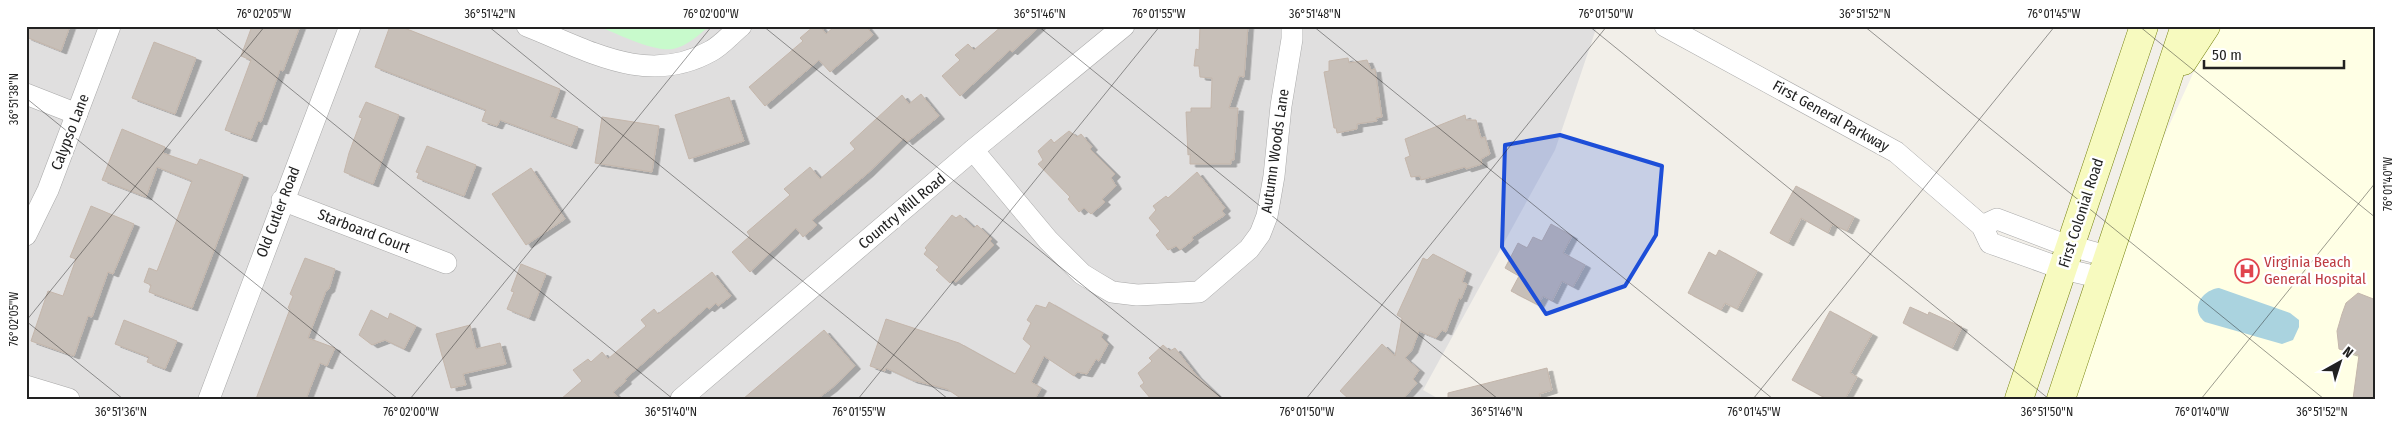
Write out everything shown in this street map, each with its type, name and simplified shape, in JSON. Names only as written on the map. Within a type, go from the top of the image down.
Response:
[{"type":"main road","name":"First Colonial Road","points":[[2019,399],[2144,26]]},
{"type":"main road","points":[[2061,399],[2185,26]]},
{"type":"main road","points":[[2164,87],[2206,26]]},
{"type":"street","name":"Calypso Lane","points":[[26,235],[48,190],[110,26]]},
{"type":"street","name":"Old Cutler Road","points":[[209,399],[282,200],[350,26]]},
{"type":"street","points":[[527,26],[623,64],[645,67],[688,61],[713,50],[741,26]]},
{"type":"street","name":"Country Mill Road","points":[[681,399],[973,150],[1124,26]]},
{"type":"street","name":"Autumn Woods Lane","points":[[973,150],[1048,240],[1082,274],[1094,282],[1112,292],[1137,295],[1199,292],[1249,249],[1260,234],[1267,216],[1274,176],[1281,106],[1292,39],[1292,26]]},
{"type":"street","name":"First General Parkway","points":[[1666,26],[1896,152],[1982,226],[1990,243],[2067,257],[2105,267]]},
{"type":"street","points":[[26,94],[77,114]]},
{"type":"street","name":"Starboard Court","points":[[282,200],[446,263]]},
{"type":"street","points":[[26,386],[69,399]]},
{"type":"highlighted area","points":[[1560,135],[1662,166],[1656,235],[1625,286],[1546,314],[1502,247],[1505,145]]},
{"type":"shaded area","points":[[26,26],[1597,26],[1555,150],[1423,390],[1439,399],[26,399]]},
{"type":"shaded area","name":"Virginia Beach General Hospital","points":[[2215,26],[2376,26],[2376,399],[2074,399],[2161,143]]},
{"type":"green space","points":[[598,26],[709,26],[683,45],[673,49],[665,49],[636,42]]},
{"type":"water","points":[[2219,288],[2290,313],[2299,320],[2299,327],[2293,340],[2282,344],[2205,322],[2200,317],[2198,311],[2200,301],[2207,292]]},
{"type":"building","points":[[26,26],[70,26],[61,51],[26,37]]},
{"type":"building","points":[[252,26],[300,26],[283,71],[280,70],[261,122],[258,121],[251,139],[225,130],[251,60],[241,56]]},
{"type":"building","points":[[390,26],[399,26],[560,89],[550,117],[578,127],[571,146],[500,120],[497,126],[482,121],[486,110],[375,67]]},
{"type":"building","points":[[814,26],[820,26],[826,34],[835,26],[866,26],[873,35],[830,72],[819,60],[765,106],[749,87],[803,41],[800,38]]},
{"type":"building","points":[[1002,26],[1040,26],[1012,52],[1010,50],[960,96],[942,76],[960,60],[955,55],[968,44],[974,50]]},
{"type":"building","points":[[1200,26],[1248,26],[1244,77],[1239,76],[1229,108],[1238,108],[1234,160],[1231,160],[1231,164],[1190,164],[1186,112],[1191,112],[1191,108],[1211,108],[1212,78],[1200,77],[1199,66],[1194,66],[1196,49],[1199,50]]},
{"type":"building","points":[[154,42],[196,58],[175,114],[132,98]]},
{"type":"building","points":[[1348,58],[1349,63],[1367,60],[1371,70],[1375,69],[1382,117],[1376,118],[1377,121],[1357,124],[1357,129],[1337,133],[1336,128],[1334,128],[1324,72],[1329,71],[1329,61]]},
{"type":"building","points":[[921,94],[939,116],[907,142],[904,138],[868,173],[812,220],[817,225],[803,237],[796,228],[750,272],[732,252],[750,236],[747,232],[790,195],[784,189],[810,167],[820,179],[855,149],[850,143],[902,95],[909,104]]},
{"type":"building","points":[[729,97],[744,141],[689,159],[675,115]]},
{"type":"building","points":[[366,102],[399,115],[373,184],[344,172],[362,118],[359,117]]},
{"type":"building","points":[[1465,115],[1466,120],[1476,120],[1481,138],[1485,137],[1490,154],[1481,159],[1482,164],[1421,180],[1420,176],[1411,177],[1405,158],[1410,156],[1405,139]]},
{"type":"building","points":[[602,117],[659,126],[652,172],[595,163]]},
{"type":"building","points":[[122,129],[165,147],[163,153],[197,165],[200,159],[243,175],[192,308],[149,292],[151,285],[144,282],[149,268],[157,271],[192,181],[157,167],[146,197],[102,180]]},
{"type":"building","points":[[1069,131],[1077,137],[1081,134],[1092,147],[1090,149],[1115,174],[1111,178],[1116,186],[1102,199],[1105,202],[1091,214],[1084,208],[1079,212],[1068,199],[1070,197],[1038,164],[1043,160],[1038,151],[1051,139],[1054,143]]},
{"type":"building","points":[[427,146],[476,165],[464,196],[417,178],[419,173],[416,172]]},
{"type":"building","points":[[531,168],[565,219],[526,245],[492,194]]},
{"type":"building","points":[[1197,172],[1225,208],[1222,211],[1225,215],[1192,237],[1193,240],[1180,250],[1176,246],[1168,250],[1156,235],[1160,231],[1149,218],[1156,210],[1153,206],[1166,196],[1168,198]]},
{"type":"building","points":[[1796,186],[1854,217],[1847,231],[1832,224],[1828,233],[1801,218],[1788,243],[1770,233]]},
{"type":"building","points":[[91,206],[134,224],[113,274],[108,272],[92,317],[88,316],[74,356],[31,341],[48,291],[63,296],[76,259],[70,257]]},
{"type":"building","points":[[952,215],[956,218],[960,215],[974,228],[977,225],[992,239],[990,241],[994,245],[956,282],[953,280],[950,283],[936,270],[939,267],[924,254],[927,250],[925,248]]},
{"type":"building","points":[[1551,224],[1572,236],[1563,253],[1585,265],[1573,287],[1562,281],[1552,301],[1543,296],[1538,305],[1511,291],[1519,276],[1505,268],[1518,243],[1527,248],[1533,237],[1542,241]]},
{"type":"building","points":[[1719,250],[1757,271],[1737,309],[1725,303],[1721,310],[1688,293],[1709,252],[1716,256]]},
{"type":"building","points":[[1433,254],[1466,271],[1462,282],[1467,284],[1461,299],[1459,298],[1446,332],[1442,330],[1436,338],[1419,331],[1412,350],[1405,358],[1419,370],[1413,379],[1417,383],[1403,399],[1349,399],[1340,391],[1382,344],[1395,356],[1402,318],[1397,315],[1423,258],[1427,260]]},
{"type":"building","points":[[305,258],[335,269],[329,289],[326,291],[308,338],[335,348],[327,366],[320,363],[306,399],[256,399],[290,309],[288,308],[293,296],[290,294]]},
{"type":"building","points":[[521,264],[546,274],[529,318],[507,309],[514,292],[511,291]]},
{"type":"building","points":[[712,272],[731,296],[718,306],[716,303],[709,309],[707,307],[625,379],[626,381],[613,392],[619,399],[561,399],[582,381],[573,370],[588,359],[591,362],[602,352],[608,359],[646,326],[641,320],[654,309],[658,314]]},
{"type":"building","points":[[2358,293],[2376,300],[2376,399],[2353,399],[2359,355],[2339,349],[2337,331],[2342,314],[2346,303]]},
{"type":"building","points":[[1049,302],[1103,333],[1101,337],[1108,344],[1099,361],[1096,359],[1087,374],[1077,372],[1074,376],[1044,356],[1031,382],[1041,388],[1035,399],[962,399],[947,389],[912,380],[886,368],[885,371],[870,366],[886,319],[959,343],[1015,374],[1031,346],[1023,339],[1031,323],[1027,320],[1036,305],[1046,308]]},
{"type":"building","points":[[1910,307],[1928,315],[1929,312],[1962,327],[1952,348],[1903,323]]},
{"type":"building","points":[[371,310],[388,319],[390,313],[416,326],[404,349],[385,340],[372,345],[359,335]]},
{"type":"building","points":[[1830,311],[1872,334],[1850,373],[1857,377],[1845,399],[1827,399],[1792,380]]},
{"type":"building","points":[[124,320],[177,341],[165,369],[147,362],[149,357],[115,344]]},
{"type":"building","points":[[470,325],[476,349],[500,343],[506,364],[463,374],[466,385],[451,388],[436,334]]},
{"type":"building","points":[[824,330],[855,366],[832,388],[817,399],[743,399]]},
{"type":"building","points":[[1163,345],[1170,351],[1175,348],[1196,375],[1221,399],[1151,399],[1140,386],[1144,383],[1138,373],[1152,361],[1149,358]]},
{"type":"building","points":[[1547,368],[1552,390],[1539,394],[1541,399],[1448,399],[1448,393]]},
{"type":"place","name":"Virginia Beach General Hospital","points":[[2247,271]]}]
